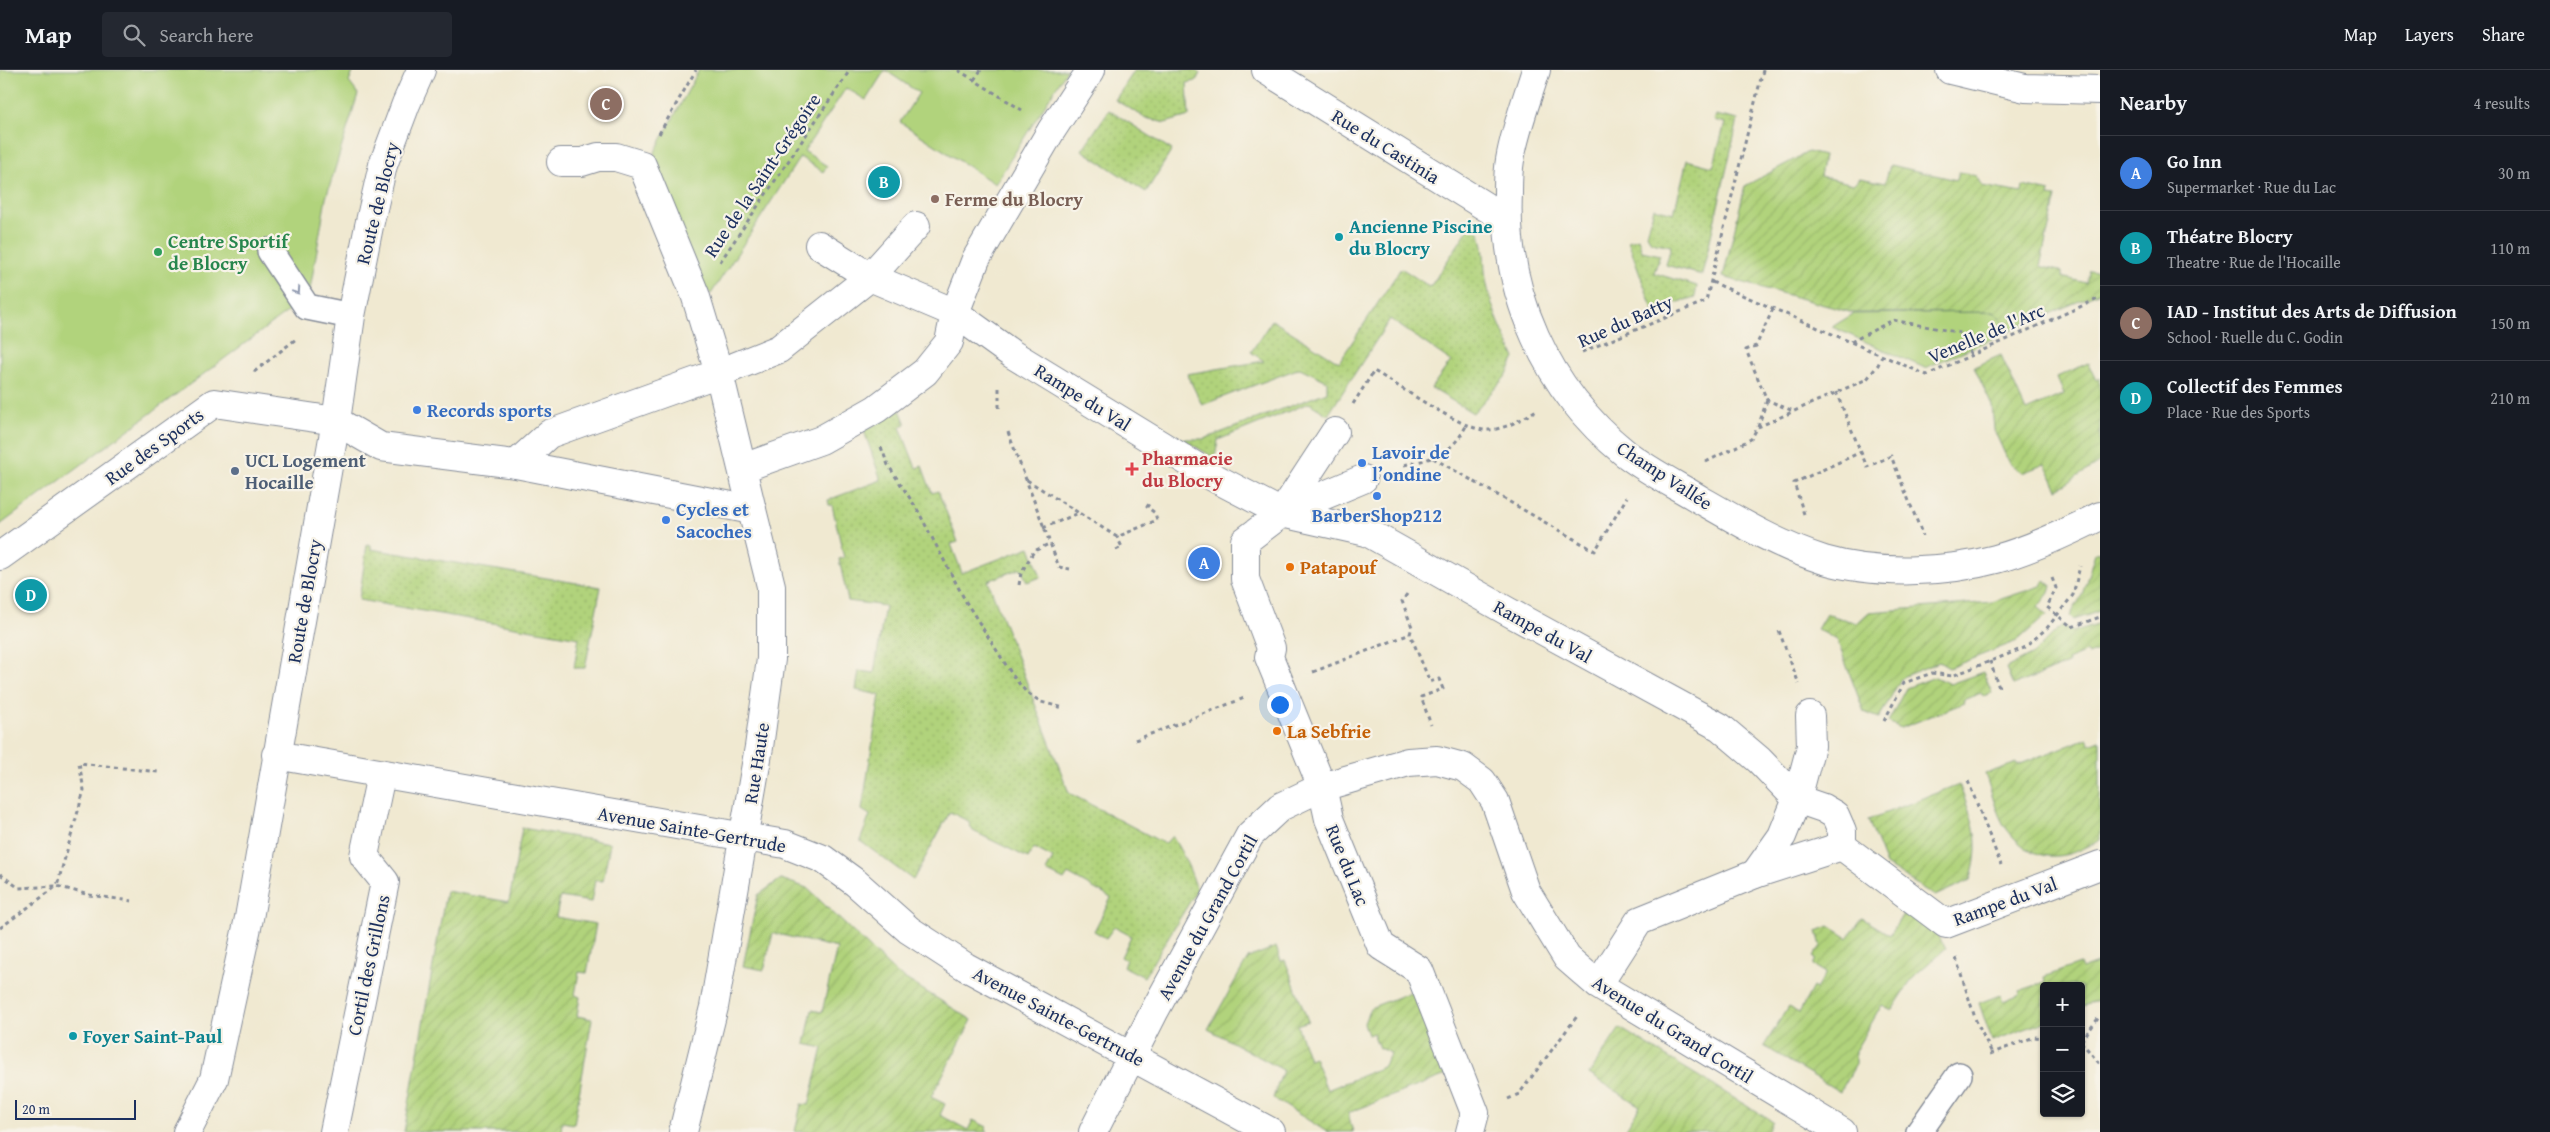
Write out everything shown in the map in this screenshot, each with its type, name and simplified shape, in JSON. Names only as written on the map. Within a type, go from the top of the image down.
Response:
[{"type":"street","name":"Route de Blocry","points":[[187,1132],[214,1079],[249,918],[336,421],[341,314],[383,165],[406,104],[422,70]]},
{"type":"street","points":[[743,468],[821,440],[868,414],[925,372],[949,342],[955,313],[976,259],[1051,131],[1091,70]]},
{"type":"street","name":"Rue du Castinia","points":[[1266,70],[1507,220]]},
{"type":"street","name":"Champ Vallée","points":[[1536,70],[1510,160],[1507,220],[1511,258],[1519,296],[1535,339],[1558,380],[1589,419],[1626,454],[1682,489],[1766,537],[1825,560],[1882,570],[1937,568],[1995,559],[2051,540],[2100,516]]},
{"type":"street","points":[[1964,72],[2025,88],[2100,90]]},
{"type":"street","points":[[560,162],[582,162],[598,157],[616,157],[642,165]]},
{"type":"street","name":"Rue Haute","points":[[642,165],[695,294],[719,373],[771,586],[771,660],[744,838],[714,1008],[683,1132]]},
{"type":"street","points":[[516,464],[550,434],[719,373],[779,349],[870,277],[916,226]]},
{"type":"street","name":"Rampe du Val","points":[[819,245],[870,277],[955,313],[1012,354],[1213,477],[1282,512],[1367,532],[1720,727],[1759,760],[1797,799]]},
{"type":"street","name":"Rue des Sports","points":[[0,556],[214,403],[336,421],[381,447],[516,464]]},
{"type":"street","points":[[1282,512],[1335,432]]},
{"type":"street","points":[[516,464],[752,510]]},
{"type":"street","points":[[1282,512],[1363,479]]},
{"type":"street","name":"Rue du Lac","points":[[1282,512],[1245,541],[1245,580],[1271,648],[1269,657],[1322,787],[1329,819],[1381,946],[1419,970],[1475,1113],[1470,1132]]},
{"type":"street","points":[[1755,874],[1782,836],[1797,799],[1811,746],[1810,716]]},
{"type":"street","name":"Avenue Sainte-Gertrude","points":[[276,756],[786,844],[824,859],[856,883],[909,930],[966,967],[1272,1132]]},
{"type":"street","name":"Avenue du Grand Cortil","points":[[1094,1132],[1132,1055],[1250,835],[1280,807],[1322,787],[1408,762],[1437,760],[1462,767],[1482,781],[1495,801],[1526,891],[1566,958],[1598,985],[1842,1132]]},
{"type":"street","name":"Cortil des Grillons","points":[[334,1132],[385,882],[364,856],[381,775]]},
{"type":"street","points":[[1598,985],[1639,921],[1755,874],[1842,846],[1842,831],[1835,815],[1823,808],[1797,799]]},
{"type":"street","name":"Rampe du Val","points":[[1842,846],[1946,924],[2100,866]]},
{"type":"lane","points":[[270,251],[307,306],[341,314]]},
{"type":"lane","points":[[1919,1132],[1959,1075]]},
{"type":"path","points":[[642,165],[696,70]]},
{"type":"path","name":"Rue de la Saint-Grégoire","points":[[695,294],[704,287],[850,70]]},
{"type":"path","points":[[958,70],[1051,131]]},
{"type":"path","points":[[974,80],[981,70]]},
{"type":"path","name":"Rue du Batty","points":[[1335,432],[1374,371],[1466,426],[1486,430],[1519,421],[1545,404],[1558,380],[1579,353],[1706,302],[1763,70]]},
{"type":"path","name":"Venelle de l'Arc","points":[[1712,282],[1850,342],[1883,354],[1927,375],[2100,298]]},
{"type":"path","points":[[1682,489],[1704,463],[1751,439],[1758,427],[1767,400],[1746,350],[1756,346],[1773,309]]},
{"type":"path","points":[[214,403],[341,314]]},
{"type":"path","points":[[1850,342],[1893,320],[1961,333],[1971,355]]},
{"type":"path","points":[[1758,427],[1867,379],[1878,365],[1883,354]]},
{"type":"path","points":[[1836,392],[1867,467],[1891,456],[1937,568]]},
{"type":"path","points":[[1767,400],[1793,411]]},
{"type":"path","points":[[868,414],[888,465],[917,509],[978,624],[1026,692],[1041,702],[1064,708]]},
{"type":"path","points":[[1404,465],[1433,458],[1454,446],[1466,426]]},
{"type":"path","points":[[1008,432],[1059,567],[1070,569]]},
{"type":"path","points":[[1791,547],[1806,519],[1794,482],[1861,452]]},
{"type":"path","points":[[1433,458],[1595,551],[1613,519]]},
{"type":"path","points":[[1026,480],[1118,537],[1122,547],[1116,550]]},
{"type":"path","points":[[1118,537],[1158,520],[1155,513],[1147,507],[1150,502]]},
{"type":"path","points":[[1043,528],[1079,513]]},
{"type":"path","points":[[1884,720],[1904,683],[1932,673],[1952,676],[2024,648],[2047,628],[2073,594],[2082,558],[2072,530]]},
{"type":"path","points":[[1019,585],[1021,573],[1034,551],[1050,544]]},
{"type":"path","points":[[2047,574],[2055,580],[2056,588],[2047,608],[2072,627],[2100,617]]},
{"type":"path","points":[[1402,601],[1412,627],[1410,634],[1430,682],[1439,679],[1443,689],[1421,697],[1430,720]]},
{"type":"path","points":[[1779,631],[1796,675]]},
{"type":"path","points":[[1310,673],[1410,634]]},
{"type":"path","points":[[1990,661],[2000,690]]},
{"type":"path","points":[[1135,740],[1232,702]]},
{"type":"path","points":[[0,928],[57,886],[84,790],[79,763],[158,772]]},
{"type":"path","points":[[1968,781],[2014,898]]},
{"type":"path","points":[[0,874],[19,888],[57,886],[89,894],[132,901]]},
{"type":"path","points":[[1946,924],[1976,1021],[1992,1053]]},
{"type":"path","points":[[2085,1036],[2100,1016]]},
{"type":"path","points":[[1519,1094],[1575,1020]]},
{"type":"path","points":[[1959,1075],[1976,1059],[2034,1037],[2040,1038]]},
{"type":"path","points":[[2085,1046],[2100,1064]]},
{"type":"green space","name":"Centre Sportif de Blocry","points":[[0,70],[354,70],[349,82],[358,94],[326,198],[307,307],[294,307],[0,525]]},
{"type":"green space","points":[[699,70],[885,70],[866,100],[846,88],[804,151],[827,166],[823,172],[800,157],[711,294],[703,287],[650,161]]},
{"type":"green space","points":[[885,70],[1067,70],[995,184],[900,122],[919,93]]},
{"type":"green space","points":[[1135,70],[1195,70],[1200,73],[1196,81],[1187,83],[1189,116],[1165,123],[1146,118],[1115,100]]},
{"type":"green space","points":[[1109,110],[1172,150],[1146,192],[1082,150]]},
{"type":"green space","points":[[1716,115],[1738,120],[1702,275],[1666,265],[1671,246],[1651,242],[1647,234],[1654,208],[1674,213],[1687,160],[1713,167],[1725,123],[1714,120]]},
{"type":"green space","points":[[1808,152],[1824,156],[1820,176],[1853,184],[1860,178],[1885,183],[1890,165],[1957,180],[1959,172],[1976,176],[1982,186],[2022,193],[2023,186],[2050,192],[2049,196],[2056,197],[2040,266],[2062,272],[2062,277],[2086,283],[2090,270],[2100,272],[2100,292],[2010,331],[1994,312],[1853,313],[1723,277],[1745,186]]},
{"type":"green space","points":[[1473,222],[1483,245],[1487,285],[1492,304],[1515,358],[1506,376],[1473,413],[1431,388],[1451,361],[1390,319],[1328,415],[1309,403],[1218,440],[1215,458],[1182,439],[1204,439],[1327,392],[1327,381],[1300,368],[1202,405],[1187,374],[1264,361],[1251,352],[1272,320],[1339,362],[1401,268],[1430,287]]},
{"type":"green space","points":[[1638,238],[1642,251],[1660,255],[1654,273],[1697,286],[1695,297],[1653,310],[1628,241]]},
{"type":"green space","points":[[1994,312],[2010,331],[1925,368],[1832,327],[1853,314]]},
{"type":"green space","points":[[2001,355],[2026,411],[2064,394],[2057,377],[2088,363],[2096,380],[2100,378],[2100,462],[2058,489],[2045,464],[2022,473],[2009,463],[1994,430],[1992,406],[1974,367]]},
{"type":"green space","points":[[900,410],[906,424],[900,427],[916,468],[922,466],[932,493],[938,491],[958,542],[951,544],[962,573],[1030,547],[1041,577],[1027,582],[1021,568],[988,581],[1069,793],[1165,844],[1172,836],[1189,869],[1197,890],[1144,977],[1123,966],[1126,960],[1121,957],[1131,936],[1114,927],[1106,938],[1094,931],[1111,898],[1068,874],[1064,880],[1046,871],[1053,858],[1034,848],[1028,858],[973,831],[968,821],[950,812],[913,880],[860,841],[870,815],[862,810],[880,695],[856,690],[859,671],[874,673],[885,606],[848,601],[839,559],[844,558],[832,505],[829,505],[828,500],[881,480],[864,431]]},
{"type":"green space","points":[[367,544],[371,545],[371,549],[601,587],[585,668],[574,668],[579,638],[359,600]]},
{"type":"green space","points":[[2100,551],[2100,611],[2074,620],[2070,616],[2082,595],[2095,553]]},
{"type":"green space","points":[[2044,580],[2051,585],[2049,593],[2038,607],[2047,615],[2017,641],[1949,668],[1939,662],[1902,677],[1879,718],[1864,712],[1837,640],[1817,629],[1826,614],[1857,623],[1869,612],[1992,602],[2041,586]]},
{"type":"green space","points":[[2100,623],[2100,651],[2088,655],[2086,652],[2067,660],[2068,664],[2013,685],[2006,668],[2033,654],[2062,625],[2073,632]]},
{"type":"green space","points":[[1983,672],[1992,693],[1983,696],[1981,693],[1963,700],[1964,703],[1901,728],[1888,722],[1906,688],[1935,677],[1950,684]]},
{"type":"green space","points":[[2087,738],[2090,744],[2100,740],[2100,840],[2074,852],[2061,855],[2038,854],[2027,849],[2003,823],[1985,774],[2017,763],[2018,765]]},
{"type":"green space","points":[[1959,784],[1975,831],[1976,853],[1974,866],[1970,880],[1935,896],[1886,865],[1868,820]]},
{"type":"green space","points":[[522,828],[610,843],[603,881],[595,880],[591,902],[560,897],[556,917],[596,924],[587,973],[579,972],[575,995],[580,997],[577,1016],[592,1019],[574,1124],[562,1122],[561,1132],[404,1132],[446,891],[509,902]]},
{"type":"green space","points":[[781,879],[807,888],[896,973],[972,1020],[931,1097],[945,1104],[940,1115],[968,1130],[973,1120],[987,1127],[986,1130],[988,1132],[795,1132],[801,1104],[809,1105],[823,1048],[805,1044],[812,1010],[822,1012],[837,948],[773,933],[764,970],[743,966],[758,895]]},
{"type":"green space","points":[[1906,909],[1931,927],[1946,948],[1915,975],[1892,1010],[1882,1005],[1855,1051],[1855,1066],[1840,1092],[1764,1046],[1788,1007],[1799,1013],[1813,987],[1816,989],[1826,973],[1813,965],[1816,959],[1813,957],[1821,946],[1817,931],[1829,926],[1848,938],[1862,918],[1890,935]]},
{"type":"green space","points":[[1276,947],[1281,961],[1285,960],[1308,1021],[1297,1025],[1309,1059],[1314,1057],[1327,1090],[1383,1067],[1391,1053],[1379,1048],[1373,1033],[1368,1035],[1364,1023],[1370,1008],[1413,991],[1446,1075],[1348,1113],[1353,1132],[1327,1132],[1273,1098],[1283,1070],[1208,1029],[1248,958]]},
{"type":"green space","points":[[2100,962],[2100,1000],[2085,1006],[2085,982],[2045,982],[2044,977],[2079,964],[2081,969]]},
{"type":"green space","points":[[2040,984],[2040,1023],[1992,1041],[1979,1003],[2000,995],[2003,1001],[2020,994],[2019,991]]},
{"type":"green space","points":[[1620,1028],[1773,1122],[1767,1132],[1624,1132],[1640,1106],[1589,1074]]},
{"type":"place","name":"IAD - Institut des Arts de Diffusion","points":[[606,104]]},
{"type":"place","name":"Théatre Blocry","points":[[884,182]]},
{"type":"place","name":"Ferme du Blocry","points":[[935,199]]},
{"type":"place","name":"Ancienne Piscine du Blocry","points":[[1339,237]]},
{"type":"place","name":"Centre Sportif de Blocry","points":[[158,252]]},
{"type":"place","name":"Records sports","points":[[417,410]]},
{"type":"place","name":"Lavoir de l’ondine","points":[[1362,463]]},
{"type":"place","name":"Pharmacie du Blocry","points":[[1132,469]]},
{"type":"place","name":"UCL Logement Hocaille","points":[[235,471]]},
{"type":"place","name":"BarberShop212","points":[[1377,496]]},
{"type":"place","name":"Cycles et Sacoches","points":[[666,520]]},
{"type":"place","name":"Go Inn","points":[[1204,563]]},
{"type":"place","name":"Patapouf","points":[[1290,567]]},
{"type":"place","name":"Collectif des Femmes","points":[[31,595]]},
{"type":"place","name":"La Sebfrie","points":[[1277,731]]},
{"type":"place","name":"Foyer Saint-Paul","points":[[73,1036]]}]
